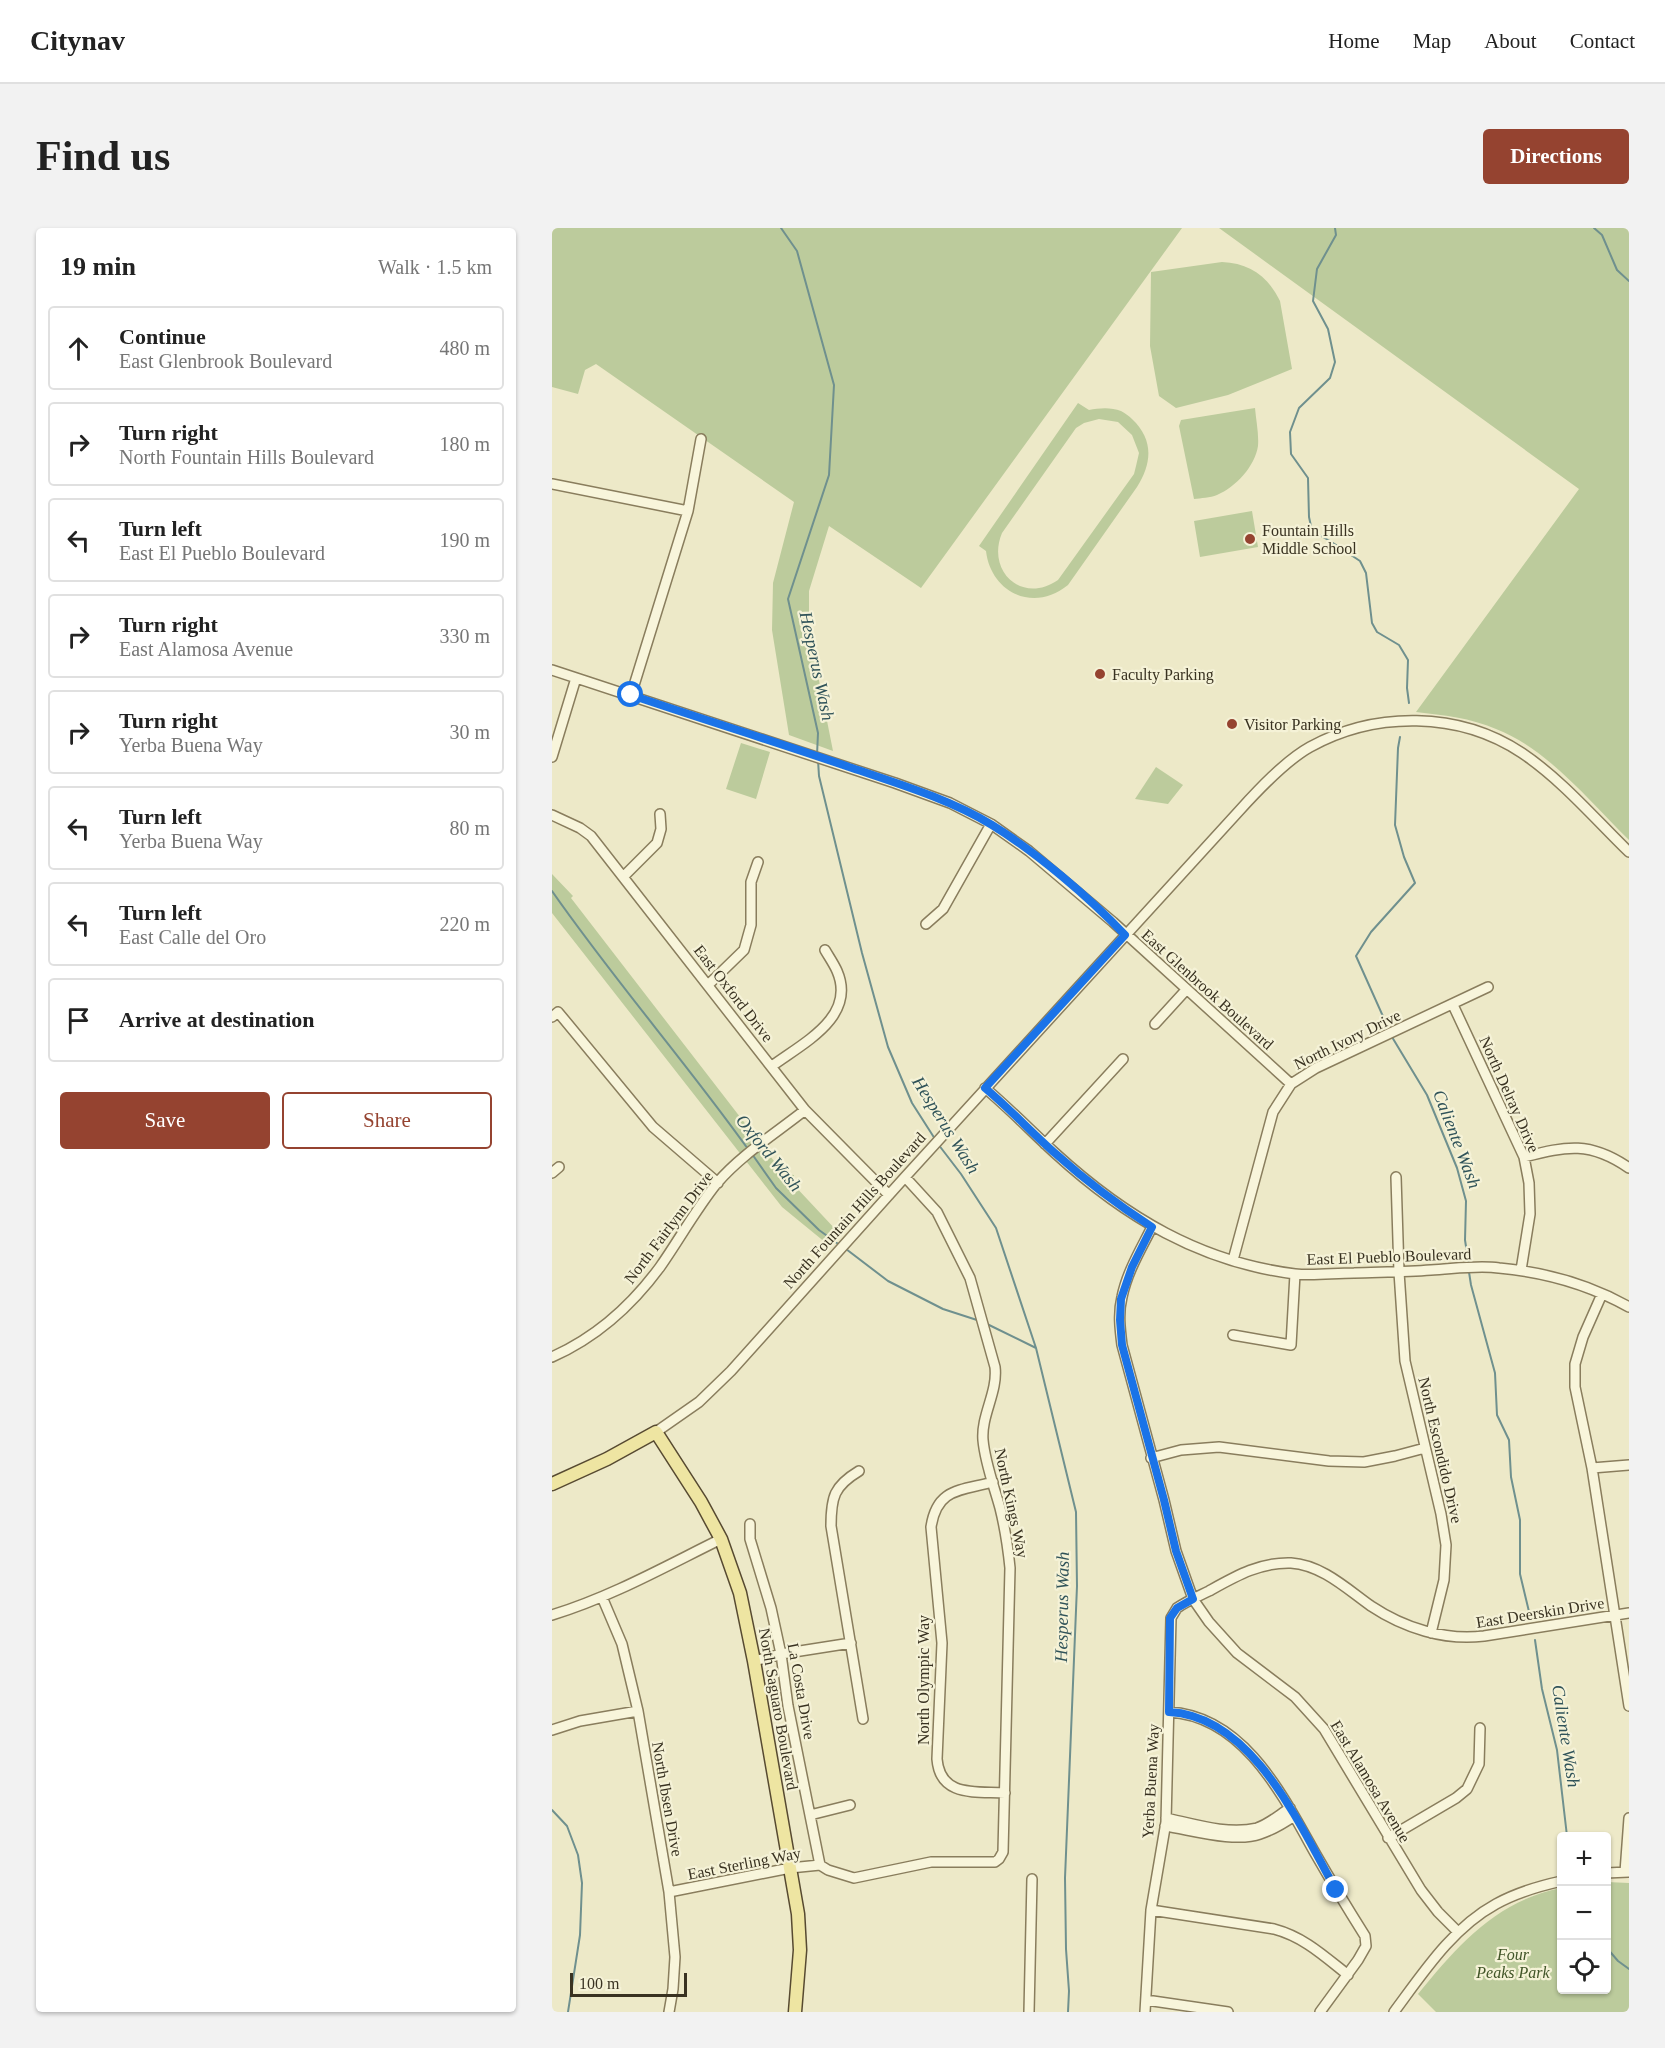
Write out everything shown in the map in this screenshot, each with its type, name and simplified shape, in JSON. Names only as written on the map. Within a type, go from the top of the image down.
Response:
[{"type":"main road","name":"North Fountain Hills Boulevard","points":[[552,1484],[607,1459],[656,1432]]},
{"type":"main road","name":"North Saguaro Boulevard","points":[[656,1432],[721,1539],[740,1593],[798,1914],[800,1950],[795,2012]]},
{"type":"street","points":[[631,695],[688,511],[701,439]]},
{"type":"street","points":[[552,484],[688,511]]},
{"type":"street","name":"East Glenbrook Boulevard","points":[[552,670],[895,783],[950,803],[991,824],[1070,884],[1291,1084]]},
{"type":"street","points":[[552,757],[576,678]]},
{"type":"street","name":"North Fountain Hills Boulevard","points":[[656,1432],[699,1402],[731,1371],[985,1088],[1243,807],[1307,748],[1346,731],[1391,721],[1421,720],[1480,732],[1522,753],[1558,783],[1629,852]]},
{"type":"street","points":[[624,876],[657,843],[661,829],[660,814]]},
{"type":"street","name":"East Oxford Drive","points":[[552,815],[580,828],[591,836],[805,1110],[889,1195]]},
{"type":"street","points":[[926,924],[943,909],[991,824]]},
{"type":"street","points":[[708,985],[744,950],[751,925],[751,882],[758,862]]},
{"type":"street","points":[[772,1066],[828,1024],[837,1011],[841,1000],[841,987],[837,971],[825,950]]},
{"type":"street","name":"North Ivory Drive","points":[[1233,1260],[1269,1122],[1278,1102],[1291,1084],[1316,1068],[1488,987]]},
{"type":"street","points":[[1155,1024],[1186,990]]},
{"type":"street","name":"North Delray Drive","points":[[1453,1005],[1524,1157],[1529,1183],[1530,1214],[1521,1270]]},
{"type":"street","points":[[555,1014],[654,1127],[718,1183]]},
{"type":"street","points":[[1046,1144],[1122,1059]]},
{"type":"street","name":"East El Pueblo Boulevard","points":[[985,1088],[1099,1191],[1152,1227],[1191,1247],[1256,1267],[1295,1274],[1497,1267],[1521,1270],[1551,1276],[1602,1294],[1629,1307]]},
{"type":"street","name":"North Fairlynn Drive","points":[[552,1358],[574,1347],[602,1327],[644,1287],[718,1183],[746,1156],[805,1110]]},
{"type":"street","points":[[1524,1157],[1563,1148],[1590,1149],[1608,1155],[1629,1168]]},
{"type":"street","name":"North Kings Way","points":[[905,1177],[937,1212],[970,1278],[995,1367],[996,1377],[983,1430],[987,1463],[1004,1526],[1010,1568],[1003,1820],[1005,1844],[999,1859]]},
{"type":"street","name":"North Escondido Drive","points":[[1396,1177],[1405,1360],[1441,1514],[1446,1545],[1444,1580],[1431,1633]]},
{"type":"street","name":"East Alamosa Avenue","points":[[1152,1227],[1126,1282],[1121,1299],[1122,1345],[1176,1551],[1193,1599],[1209,1622],[1237,1653],[1275,1681],[1314,1717],[1332,1742],[1421,1890],[1458,1932]]},
{"type":"street","points":[[1233,1335],[1292,1345],[1295,1274]]},
{"type":"street","points":[[1602,1294],[1583,1337],[1575,1364],[1575,1387],[1592,1468],[1629,1706]]},
{"type":"street","points":[[1151,1458],[1181,1450],[1219,1447],[1329,1461],[1364,1462],[1425,1448]]},
{"type":"street","points":[[1592,1468],[1629,1465]]},
{"type":"street","points":[[859,1471],[840,1484],[831,1513],[833,1538],[863,1719]]},
{"type":"street","name":"North Olympic Way","points":[[993,1482],[943,1498],[932,1520],[942,1643],[937,1759],[939,1772],[943,1779],[955,1789],[1005,1793]]},
{"type":"street","name":"La Costa Drive","points":[[750,1524],[750,1539],[782,1654],[788,1706],[820,1865]]},
{"type":"street","points":[[552,1615],[602,1597],[721,1539]]},
{"type":"street","name":"East Deerskin Drive","points":[[1193,1599],[1245,1571],[1262,1565],[1293,1563],[1325,1574],[1392,1618],[1431,1633],[1470,1638],[1629,1613]]},
{"type":"street","name":"North Ibsen Drive","points":[[602,1597],[622,1644],[638,1711],[669,1892],[675,1957],[669,2012]]},
{"type":"street","name":"Yerba Buena Way","points":[[1145,2012],[1151,1910],[1166,1822],[1170,1618],[1177,1608],[1193,1599]]},
{"type":"street","points":[[754,1661],[851,1643]]},
{"type":"street","points":[[552,1730],[580,1721],[638,1711]]},
{"type":"street","points":[[1169,1712],[1185,1713],[1209,1722],[1249,1752],[1292,1812],[1365,1936],[1366,1946],[1348,1975],[1320,2012]]},
{"type":"street","points":[[1388,1838],[1456,1798],[1467,1789],[1479,1764],[1480,1728]]},
{"type":"street","points":[[810,1815],[850,1805]]},
{"type":"street","points":[[1166,1822],[1245,1830],[1259,1827],[1292,1812]]},
{"type":"street","points":[[1611,1873],[1627,1872],[1629,1818]]},
{"type":"street","name":"East Sterling Way","points":[[669,1892],[790,1868],[820,1865],[828,1870],[854,1878],[931,1862],[990,1862],[999,1859]]},
{"type":"street","points":[[1029,2012],[1032,1880]]},
{"type":"street","points":[[1394,2012],[1426,1969],[1458,1932],[1494,1905],[1536,1887],[1557,1882]]},
{"type":"street","points":[[1151,1910],[1274,1929],[1291,1934],[1307,1942],[1348,1975]]},
{"type":"street","points":[[1146,2000],[1228,2012]]},
{"type":"green space","points":[[552,228],[1182,228],[921,588],[829,526],[809,591],[809,630],[833,751],[789,735],[772,630],[773,583],[794,502],[596,364],[585,370],[578,394],[552,387]]},
{"type":"green space","points":[[1219,228],[1629,228],[1629,840],[1551,763],[1515,738],[1477,722],[1416,712],[1579,489]]},
{"type":"green space","points":[[1222,262],[1241,265],[1257,272],[1275,292],[1280,301],[1292,369],[1228,395],[1176,408],[1159,396],[1150,346],[1151,272]]},
{"type":"green space","points":[[1078,403],[1089,410],[1105,408],[1121,411],[1139,427],[1147,443],[1148,452],[1146,469],[1142,478],[1068,585],[1055,593],[1042,597],[1028,598],[1016,594],[1005,588],[996,578],[986,551],[979,546]],"holes":[[[1099,419],[1118,422],[1132,435],[1139,453],[1134,474],[1058,580],[1045,587],[1032,589],[1010,580],[999,560],[998,547],[1002,533],[1076,428]]]},
{"type":"green space","points":[[1255,408],[1258,446],[1249,468],[1231,487],[1217,495],[1194,499],[1179,426],[1181,420]]},
{"type":"green space","points":[[1252,511],[1258,547],[1200,557],[1194,521]]},
{"type":"green space","points":[[741,743],[770,752],[756,799],[726,789]]},
{"type":"green space","points":[[1156,767],[1183,785],[1168,804],[1135,799]]},
{"type":"green space","points":[[552,874],[573,896],[571,898],[784,1174],[794,1175],[793,1184],[837,1231],[826,1243],[782,1207],[552,913]]},
{"type":"green space","name":"Four Peaks Park","points":[[1611,1882],[1629,1883],[1629,2012],[1436,2012],[1418,1994],[1448,1959],[1480,1928],[1498,1914],[1538,1894],[1557,1889],[1557,1994],[1611,1994]]},
{"type":"waterway","name":"Hesperus Wash","points":[[781,228],[797,251],[834,385],[829,475],[788,599],[818,733],[817,755]]},
{"type":"waterway","name":"Caliente Wash","points":[[1335,228],[1336,235],[1317,269],[1313,301],[1328,329],[1335,362],[1330,378],[1299,408],[1290,432],[1291,454],[1308,478],[1309,517],[1312,531],[1360,561],[1366,573],[1372,623],[1377,632],[1399,645],[1408,660],[1409,703]]},
{"type":"waterway","points":[[1594,228],[1602,235],[1617,270],[1629,281]]},
{"type":"waterway","name":"Caliente Wash","points":[[1390,1032],[1356,956],[1371,932],[1415,883],[1404,857],[1395,825],[1400,737]]},
{"type":"waterway","name":"Hesperus Wash","points":[[818,760],[819,776],[862,953],[888,1047],[912,1103],[935,1139]]},
{"type":"waterway","name":"Oxford Wash","points":[[552,891],[748,1149]]},
{"type":"waterway","name":"Caliente Wash","points":[[1392,1037],[1427,1095],[1457,1168],[1466,1201],[1465,1240],[1469,1266]]},
{"type":"waterway","name":"Hesperus Wash","points":[[938,1144],[961,1174],[996,1228],[1036,1348],[1076,1512],[1077,1586],[1065,1878],[1068,2012]]},
{"type":"waterway","name":"Oxford Wash","points":[[752,1154],[776,1188],[819,1230],[841,1246]]},
{"type":"waterway","name":"Oxford Wash","points":[[846,1249],[888,1281],[943,1309],[980,1321]]},
{"type":"waterway","name":"Caliente Wash","points":[[1469,1272],[1495,1373],[1497,1415],[1509,1440],[1511,1477],[1520,1520],[1520,1574],[1531,1620]]},
{"type":"waterway","name":"Oxford Wash","points":[[985,1323],[1036,1348]]},
{"type":"waterway","name":"Caliente Wash","points":[[1535,1640],[1542,1689],[1557,1750],[1567,1832]]},
{"type":"waterway","points":[[552,1810],[567,1826],[578,1855],[582,1883],[580,1935],[568,2012]]},
{"type":"waterway","name":"Caliente Wash","points":[[1611,1953],[1629,1969]]},
{"type":"place","name":"Fountain Hills Middle School","points":[[1250,539]]},
{"type":"place","name":"Faculty Parking","points":[[1100,674]]},
{"type":"place","name":"Visitor Parking","points":[[1232,724]]},
{"type":"route","points":[[631,695],[829,760],[950,803],[991,824],[1029,851],[1070,884],[1125,935],[985,1088],[1099,1191],[1152,1227],[1124,1287],[1120,1320],[1122,1345],[1151,1458],[1176,1551],[1193,1599],[1177,1608],[1170,1618],[1169,1712],[1185,1713],[1209,1722],[1249,1752],[1290,1808],[1336,1890]]}]
